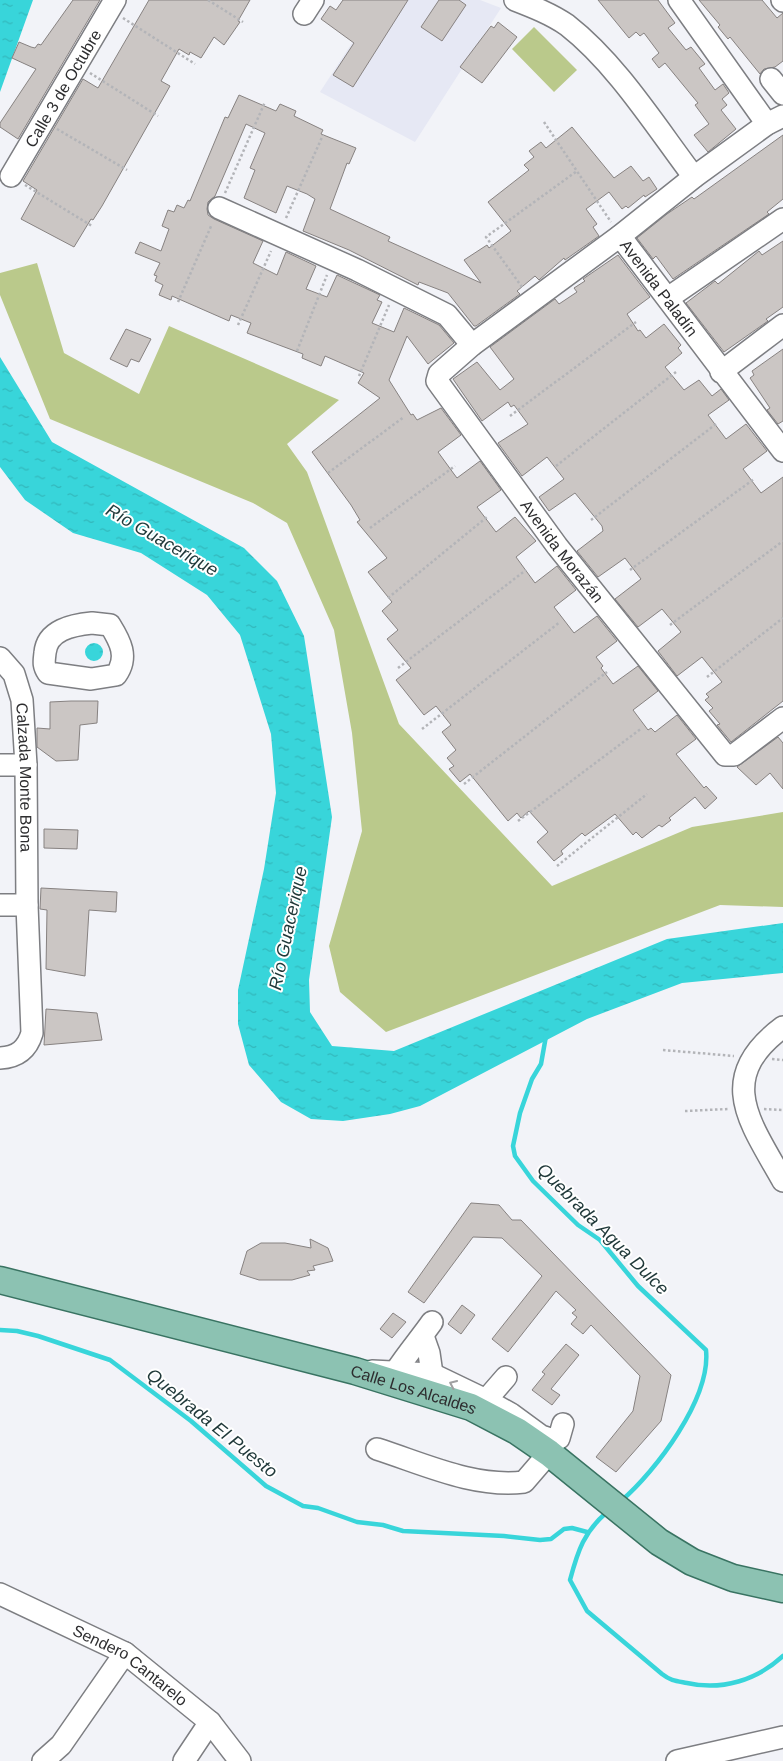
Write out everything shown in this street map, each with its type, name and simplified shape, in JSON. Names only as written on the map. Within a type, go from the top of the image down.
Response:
[{"type":"main road","name":"Calle Los Alcaldes","points":[[0,1280],[355,1371],[471,1407],[517,1431],[549,1453],[659,1542],[692,1562],[733,1578],[783,1589]]},
{"type":"street","points":[[515,0],[541,10],[566,25],[607,63],[694,177]]},
{"type":"street","points":[[679,0],[775,120]]},
{"type":"street","name":"Calle 3 de Octubre","points":[[11,176],[112,5]]},
{"type":"street","name":"Avenida Paladín","points":[[775,120],[694,177],[620,236],[668,298],[721,372],[780,443]]},
{"type":"street","points":[[219,208],[333,259],[447,316],[472,345]]},
{"type":"street","points":[[668,298],[783,219]]},
{"type":"street","name":"Avenida Morazán","points":[[620,236],[472,345],[439,374],[438,381],[557,546],[672,691],[726,755],[734,755],[783,718]]},
{"type":"street","points":[[721,372],[783,325]]},
{"type":"street","name":"Calzada Monte Bona","points":[[0,658],[14,674],[22,700],[26,765],[27,905],[32,1033],[23,1051],[13,1056],[0,1058]]},
{"type":"street","points":[[14,674],[43,666]]},
{"type":"street","points":[[0,765],[26,765]]},
{"type":"street","points":[[0,906],[27,905]]},
{"type":"street","points":[[783,1027],[752,1057],[745,1075],[744,1108],[751,1125],[783,1181]]},
{"type":"street","points":[[396,1371],[410,1349],[428,1329],[432,1374]]},
{"type":"street","points":[[355,1371],[396,1371],[432,1374],[511,1414],[541,1436],[550,1439],[559,1438],[570,1429],[565,1442],[570,1460],[592,1487]]},
{"type":"street","points":[[486,1400],[506,1377]]},
{"type":"street","points":[[377,1449],[484,1482],[504,1484],[524,1482],[549,1453]]},
{"type":"street","name":"Sendero Cantarelo","points":[[0,1594],[125,1653],[210,1722],[240,1761]]},
{"type":"street","points":[[43,1761],[61,1745],[125,1653]]},
{"type":"street","points":[[184,1761],[210,1722]]},
{"type":"street","points":[[677,1761],[783,1737]]},
{"type":"path","points":[[208,0],[242,22]]},
{"type":"path","points":[[112,5],[195,64]]},
{"type":"path","points":[[76,65],[158,116]]},
{"type":"path","points":[[43,120],[127,170]]},
{"type":"path","points":[[544,122],[620,236]]},
{"type":"path","points":[[532,301],[486,237],[577,171]]},
{"type":"path","points":[[11,176],[92,226]]},
{"type":"path","points":[[297,351],[333,259]]},
{"type":"path","points":[[359,376],[395,290]]},
{"type":"path","points":[[510,416],[636,322]]},
{"type":"path","points":[[556,466],[676,372]]},
{"type":"path","points":[[328,473],[404,418]]},
{"type":"path","points":[[591,520],[716,424]]},
{"type":"path","points":[[370,528],[455,466]]},
{"type":"path","points":[[630,570],[754,479]]},
{"type":"path","points":[[388,598],[487,517]]},
{"type":"path","points":[[670,625],[783,541]]},
{"type":"path","points":[[398,668],[526,570]]},
{"type":"path","points":[[707,677],[783,618]]},
{"type":"path","points":[[422,729],[560,622]]},
{"type":"path","points":[[464,784],[607,672]]},
{"type":"path","points":[[518,821],[642,728]]},
{"type":"path","points":[[557,866],[647,794]]},
{"type":"path","points":[[663,1050],[783,1060]]},
{"type":"shaded area","points":[[380,0],[480,0],[501,8],[415,142],[320,92]]},
{"type":"green space","points":[[534,27],[577,70],[554,92],[512,49]]},
{"type":"green space","points":[[37,263],[64,353],[139,394],[169,326],[339,400],[287,444],[307,472],[399,724],[552,886],[692,827],[783,812],[783,907],[720,905],[386,1032],[340,992],[329,946],[362,831],[352,733],[334,630],[287,523],[253,503],[50,419],[0,295],[0,273]]},
{"type":"water","points":[[0,0],[33,0],[0,92]]},
{"type":"water","name":"Río Guacerique","points":[[0,357],[52,442],[244,548],[277,581],[304,636],[332,817],[309,980],[310,1012],[332,1046],[394,1051],[667,939],[783,923],[783,973],[682,983],[587,1019],[420,1106],[390,1114],[343,1121],[311,1119],[281,1102],[249,1065],[238,1024],[238,990],[264,869],[276,793],[271,734],[240,635],[207,595],[141,553],[73,533],[25,500],[0,467]]},
{"type":"water","points":[[94,643],[100,646],[103,652],[100,658],[94,661],[88,658],[85,652],[88,646]]},
{"type":"building","points":[[73,0],[100,0],[18,139],[0,127],[0,123],[36,69],[12,58],[19,42],[35,48],[38,44],[41,45]]},
{"type":"building","points":[[149,0],[250,0],[238,21],[240,22],[224,45],[214,37],[201,58],[190,52],[189,55],[179,49],[161,81],[170,86],[102,206],[93,220],[91,219],[74,247],[21,219],[37,190],[23,181],[83,79],[98,88]]},
{"type":"building","points":[[343,0],[408,0],[353,87],[333,75],[354,43],[321,19],[330,6],[336,10]]},
{"type":"building","points":[[439,0],[459,0],[466,5],[442,41],[421,27]]},
{"type":"building","points":[[598,0],[658,0],[675,23],[668,28],[686,50],[691,47],[705,64],[699,68],[715,90],[723,84],[729,93],[722,99],[727,105],[721,110],[736,129],[708,152],[694,135],[709,124],[695,105],[698,103],[665,63],[659,68],[652,59],[659,53],[644,33],[640,36],[636,32],[629,38]]},
{"type":"building","points":[[699,0],[762,0],[777,18],[783,13],[783,61],[775,67],[764,69],[760,74],[730,37],[728,39],[718,27],[720,25]]},
{"type":"building","points":[[498,22],[517,37],[482,83],[460,67],[491,26],[494,28]]},
{"type":"building","points":[[239,95],[276,111],[280,104],[296,111],[294,116],[323,130],[321,134],[356,148],[349,164],[347,163],[330,209],[390,237],[388,241],[481,283],[464,260],[487,245],[489,248],[511,231],[488,202],[529,170],[524,165],[534,157],[529,151],[541,142],[546,148],[572,127],[614,178],[631,166],[643,181],[649,177],[657,189],[645,197],[644,195],[628,208],[626,206],[622,209],[609,192],[586,209],[597,224],[593,227],[599,236],[565,260],[564,258],[539,280],[535,276],[517,291],[520,294],[476,326],[474,326],[448,293],[419,282],[418,285],[349,250],[303,231],[315,199],[307,194],[287,186],[276,213],[244,198],[255,170],[250,168],[265,133],[246,124],[215,196],[208,202],[207,209],[208,215],[214,219],[263,241],[253,263],[277,275],[286,252],[316,266],[306,289],[327,297],[337,275],[380,295],[377,300],[382,302],[372,323],[394,332],[404,308],[439,325],[454,343],[428,364],[407,336],[389,380],[411,415],[413,414],[417,420],[441,408],[461,435],[438,452],[457,478],[480,461],[501,490],[477,507],[496,532],[515,517],[536,541],[516,557],[535,583],[557,566],[576,590],[554,607],[574,633],[597,616],[617,641],[596,657],[603,666],[601,668],[613,684],[638,666],[658,691],[633,710],[648,730],[651,728],[655,732],[677,715],[696,739],[676,754],[704,788],[706,786],[717,798],[705,809],[695,797],[669,818],[671,820],[662,827],[659,825],[642,838],[636,832],[633,835],[615,814],[585,836],[582,833],[561,851],[563,854],[554,861],[537,842],[548,832],[529,811],[521,818],[517,813],[508,821],[470,774],[460,782],[449,769],[454,766],[447,758],[456,750],[442,732],[451,725],[436,706],[424,715],[396,680],[411,668],[387,639],[398,630],[382,611],[392,602],[368,572],[387,558],[357,522],[360,520],[351,505],[312,452],[380,398],[358,383],[364,373],[325,356],[321,366],[302,358],[303,354],[247,333],[251,323],[231,315],[229,321],[172,296],[171,300],[159,295],[163,285],[155,281],[157,276],[154,275],[160,263],[135,253],[140,242],[161,251],[169,229],[162,226],[168,210],[174,212],[177,205],[184,208],[188,200],[190,201],[225,117],[228,118]]},
{"type":"building","points":[[783,135],[783,199],[767,212],[769,214],[673,279],[656,256],[653,259],[637,238],[667,214],[692,197],[694,199]]},
{"type":"building","points":[[783,241],[783,307],[766,319],[768,321],[724,352],[686,303],[715,281],[718,284],[759,251],[762,255]]},
{"type":"building","points":[[618,255],[650,297],[627,314],[638,331],[640,330],[646,338],[664,324],[681,345],[678,348],[682,353],[665,367],[684,390],[699,380],[712,396],[721,389],[729,400],[708,415],[726,439],[746,424],[767,451],[743,469],[761,493],[783,477],[783,701],[731,742],[717,725],[720,724],[709,711],[713,708],[705,700],[709,697],[706,694],[722,682],[702,657],[677,676],[658,651],[681,632],[662,609],[638,627],[615,599],[641,579],[625,558],[598,577],[577,551],[603,531],[602,526],[575,493],[549,511],[539,497],[564,479],[547,457],[522,476],[498,443],[528,424],[514,405],[511,407],[508,402],[482,421],[453,379],[477,362],[500,390],[514,379],[490,347],[555,299],[559,304],[577,292],[574,288],[585,281],[583,279]]},
{"type":"building","points":[[126,329],[151,339],[139,362],[131,359],[127,367],[110,359]]},
{"type":"building","points":[[783,349],[783,421],[778,424],[767,410],[770,408],[750,378],[754,375],[752,371]]},
{"type":"building","points":[[98,701],[97,723],[80,725],[78,760],[56,761],[37,747],[37,728],[50,729],[50,702]]},
{"type":"building","points":[[778,737],[783,743],[783,789],[770,773],[756,785],[737,767]]},
{"type":"building","points":[[44,829],[78,830],[77,849],[44,848]]},
{"type":"building","points":[[41,888],[117,892],[116,912],[89,910],[85,976],[46,969],[47,910],[40,909]]},
{"type":"building","points":[[46,1009],[97,1013],[102,1040],[44,1045]]},
{"type":"building","points":[[471,1203],[499,1205],[512,1220],[521,1220],[671,1375],[661,1421],[616,1472],[596,1457],[633,1411],[640,1376],[591,1325],[583,1334],[571,1324],[577,1317],[572,1313],[576,1310],[556,1291],[508,1352],[492,1339],[542,1276],[502,1238],[473,1237],[424,1303],[408,1292]]},
{"type":"building","points":[[310,1239],[328,1248],[333,1261],[313,1266],[315,1270],[307,1271],[310,1275],[292,1280],[259,1280],[240,1274],[247,1251],[261,1243],[285,1243],[311,1248]]},
{"type":"building","points":[[462,1305],[475,1315],[461,1334],[448,1324]]},
{"type":"building","points":[[393,1313],[406,1322],[392,1338],[380,1329]]},
{"type":"building","points":[[566,1344],[579,1355],[551,1389],[560,1395],[552,1405],[532,1390],[545,1374],[542,1372]]},
{"type":"waterway","name":"Quebrada Agua Dulce","points":[[546,1036],[541,1064],[532,1079],[520,1113],[513,1146],[515,1156],[533,1181],[578,1225],[600,1240],[638,1286],[706,1350],[705,1369],[700,1390],[691,1411],[665,1453],[635,1488],[621,1501]]},
{"type":"waterway","name":"Quebrada El Puesto","points":[[0,1330],[17,1331],[38,1336],[110,1360],[191,1421],[266,1486],[303,1506],[318,1508],[357,1522],[383,1525],[403,1531],[504,1536],[540,1540],[551,1539],[564,1529],[572,1528],[587,1532]]},
{"type":"waterway","name":"Quebrada Agua Dulce","points":[[607,1512],[587,1534],[570,1580],[587,1611],[662,1674],[674,1680],[713,1686],[750,1677],[783,1656]]}]
